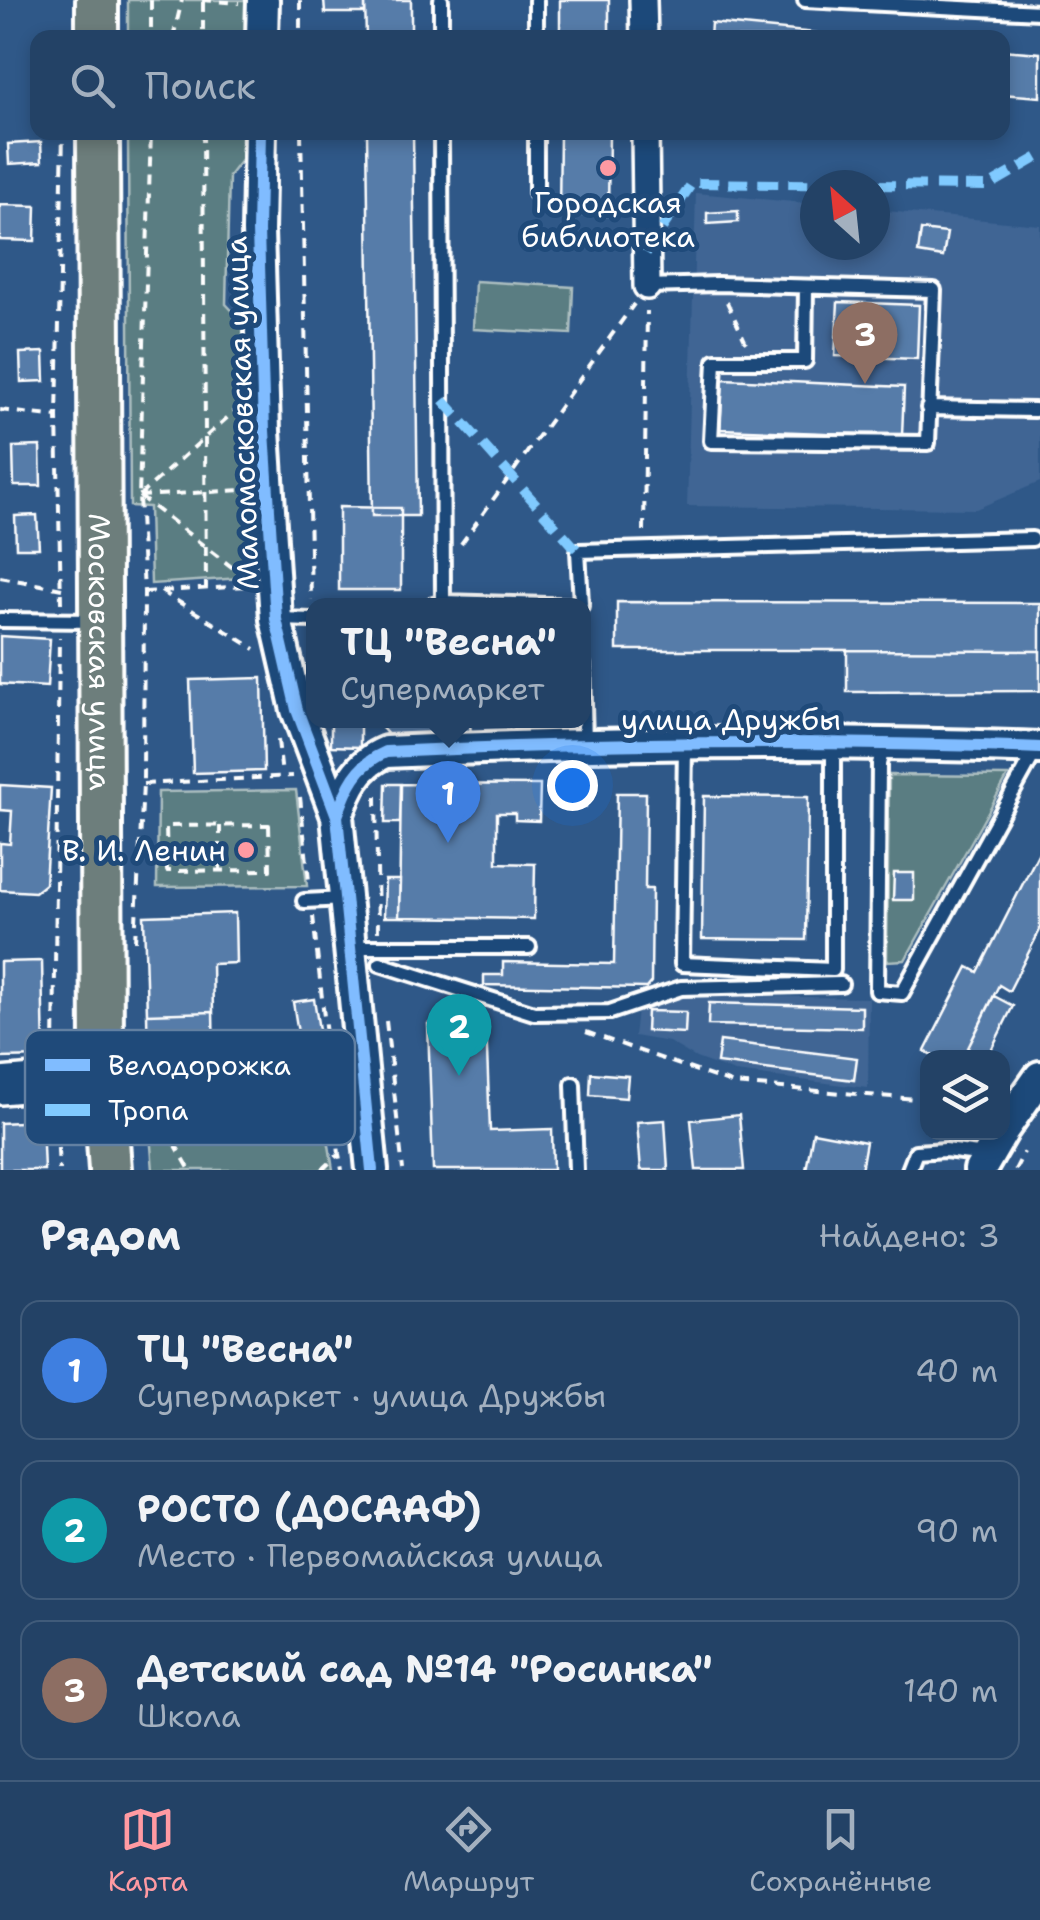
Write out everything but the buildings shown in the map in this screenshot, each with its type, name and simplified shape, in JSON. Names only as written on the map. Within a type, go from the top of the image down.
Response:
[{"type":"main road","points":[[97,0],[98,30]]},
{"type":"main road","name":"Московская улица","points":[[98,140],[103,1030]]},
{"type":"main road","points":[[0,1086],[25,1083]]},
{"type":"main road","name":"Московская улица","points":[[108,1145],[110,1170]]},
{"type":"street","points":[[643,0],[644,30]]},
{"type":"street","points":[[256,2],[261,30]]},
{"type":"street","name":"Маломосковская улица","points":[[260,140],[262,386],[276,619],[310,746]]},
{"type":"street","points":[[645,140],[647,286]]},
{"type":"street","name":"улица Дружбы","points":[[310,746],[328,760],[345,762],[370,759],[386,752],[586,744],[1038,748]]},
{"type":"street","points":[[310,746],[337,816],[345,899],[364,947],[372,1170]]},
{"type":"street","points":[[337,816],[347,786],[370,759]]},
{"type":"street","points":[[993,1147],[1040,1077]]},
{"type":"lane","points":[[441,0],[441,30]]},
{"type":"lane","points":[[536,0],[536,30]]},
{"type":"lane","points":[[805,0],[1040,12]]},
{"type":"lane","points":[[438,598],[443,568],[442,140]]},
{"type":"lane","points":[[536,140],[536,193]]},
{"type":"lane","points":[[647,286],[718,284],[806,286],[934,290],[928,442],[711,441],[715,360],[806,361],[806,286]]},
{"type":"lane","points":[[928,408],[1035,410]]},
{"type":"lane","points":[[581,598],[578,551],[1032,540]]},
{"type":"lane","points":[[276,619],[306,620]]},
{"type":"lane","points":[[0,620],[101,621]]},
{"type":"lane","points":[[585,728],[586,744]]},
{"type":"lane","points":[[682,964],[832,970],[832,744]]},
{"type":"lane","points":[[884,744],[879,764],[877,991],[902,993],[1038,748]]},
{"type":"lane","points":[[681,988],[685,745]]},
{"type":"lane","points":[[308,900],[345,899]]},
{"type":"lane","points":[[364,947],[529,947]]},
{"type":"lane","points":[[380,964],[534,1013],[610,1012],[681,988],[841,984]]},
{"type":"lane","points":[[573,1084],[576,1170]]},
{"type":"lane","points":[[909,1170],[916,1152],[993,1147]]},
{"type":"path","points":[[151,0],[151,30]]},
{"type":"path","points":[[175,30],[182,0]]},
{"type":"path","points":[[203,30],[203,0],[256,2]]},
{"type":"path","points":[[300,0],[300,30]]},
{"type":"path","points":[[55,1030],[62,589],[57,417],[63,140]]},
{"type":"path","points":[[135,942],[143,784],[144,592],[138,496],[151,140]]},
{"type":"path","points":[[203,140],[206,588]]},
{"type":"path","points":[[302,140],[312,598]]},
{"type":"path","points":[[718,284],[755,361]]},
{"type":"path","points":[[443,568],[647,286]]},
{"type":"path","points":[[644,550],[647,286]]},
{"type":"path","points":[[138,496],[262,386]]},
{"type":"path","points":[[0,410],[57,417]]},
{"type":"path","points":[[138,496],[248,490]]},
{"type":"path","points":[[138,496],[255,585],[144,592]]},
{"type":"path","points":[[0,577],[62,589]]},
{"type":"path","points":[[161,591],[269,658]]},
{"type":"path","points":[[277,729],[282,776]]},
{"type":"path","points":[[143,784],[298,777]]},
{"type":"path","points":[[300,794],[324,1030]]},
{"type":"path","points":[[364,947],[376,795]]},
{"type":"path","points":[[269,825],[270,870],[167,872],[167,850],[166,826],[269,825]]},
{"type":"path","points":[[220,826],[220,871]]},
{"type":"path","points":[[140,850],[167,850]]},
{"type":"path","points":[[220,850],[246,850]]},
{"type":"path","points":[[534,1013],[734,1084],[920,1099]]},
{"type":"path","points":[[386,1020],[402,1170]]},
{"type":"path","points":[[58,1145],[59,1170]]},
{"type":"path","points":[[176,1145],[190,1170]]},
{"type":"path","points":[[338,1145],[342,1170]]},
{"type":"path","points":[[322,1170],[339,1154]]},
{"type":"shaded area","points":[[696,193],[800,203],[800,260],[890,260],[890,211],[1040,225],[1040,482],[976,509],[687,506]]},
{"type":"shaded area","points":[[677,995],[869,998],[868,1088],[735,1072],[696,1058],[669,1042],[634,1036],[637,1010]]},
{"type":"green space","points":[[128,0],[249,0],[248,30],[128,30]]},
{"type":"green space","points":[[128,140],[246,140],[245,155],[229,176],[226,304],[245,324],[256,577],[151,584],[149,507],[130,506]]},
{"type":"green space","points":[[475,281],[573,287],[571,334],[473,329]]},
{"type":"green space","points":[[889,775],[1008,776],[905,960],[887,961]]},
{"type":"green space","points":[[296,790],[307,886],[157,887],[158,792]]},
{"type":"green space","points":[[151,1145],[329,1145],[333,1170],[153,1170]]},
{"type":"marked path","points":[[890,185],[988,186],[1040,156]]},
{"type":"marked path","points":[[646,253],[692,183],[800,184]]},
{"type":"marked path","points":[[443,400],[578,551]]},
{"type":"cycle path","points":[[260,140],[258,231],[264,431],[276,619],[297,710],[337,816],[372,1170]]},
{"type":"cycle path","points":[[337,816],[354,778],[386,752],[713,743],[1040,748]]},
{"type":"place","name":"Городская библиотека","points":[[608,168]]},
{"type":"place","name":"Детский сад №14 \"Росинка\"","points":[[865,384]]},
{"type":"place","name":"ТЦ \"Весна\"","points":[[448,843]]},
{"type":"place","name":"В. И. Ленин","points":[[246,850]]},
{"type":"place","name":"РОСТО (ДОСААФ)","points":[[459,1076]]}]
